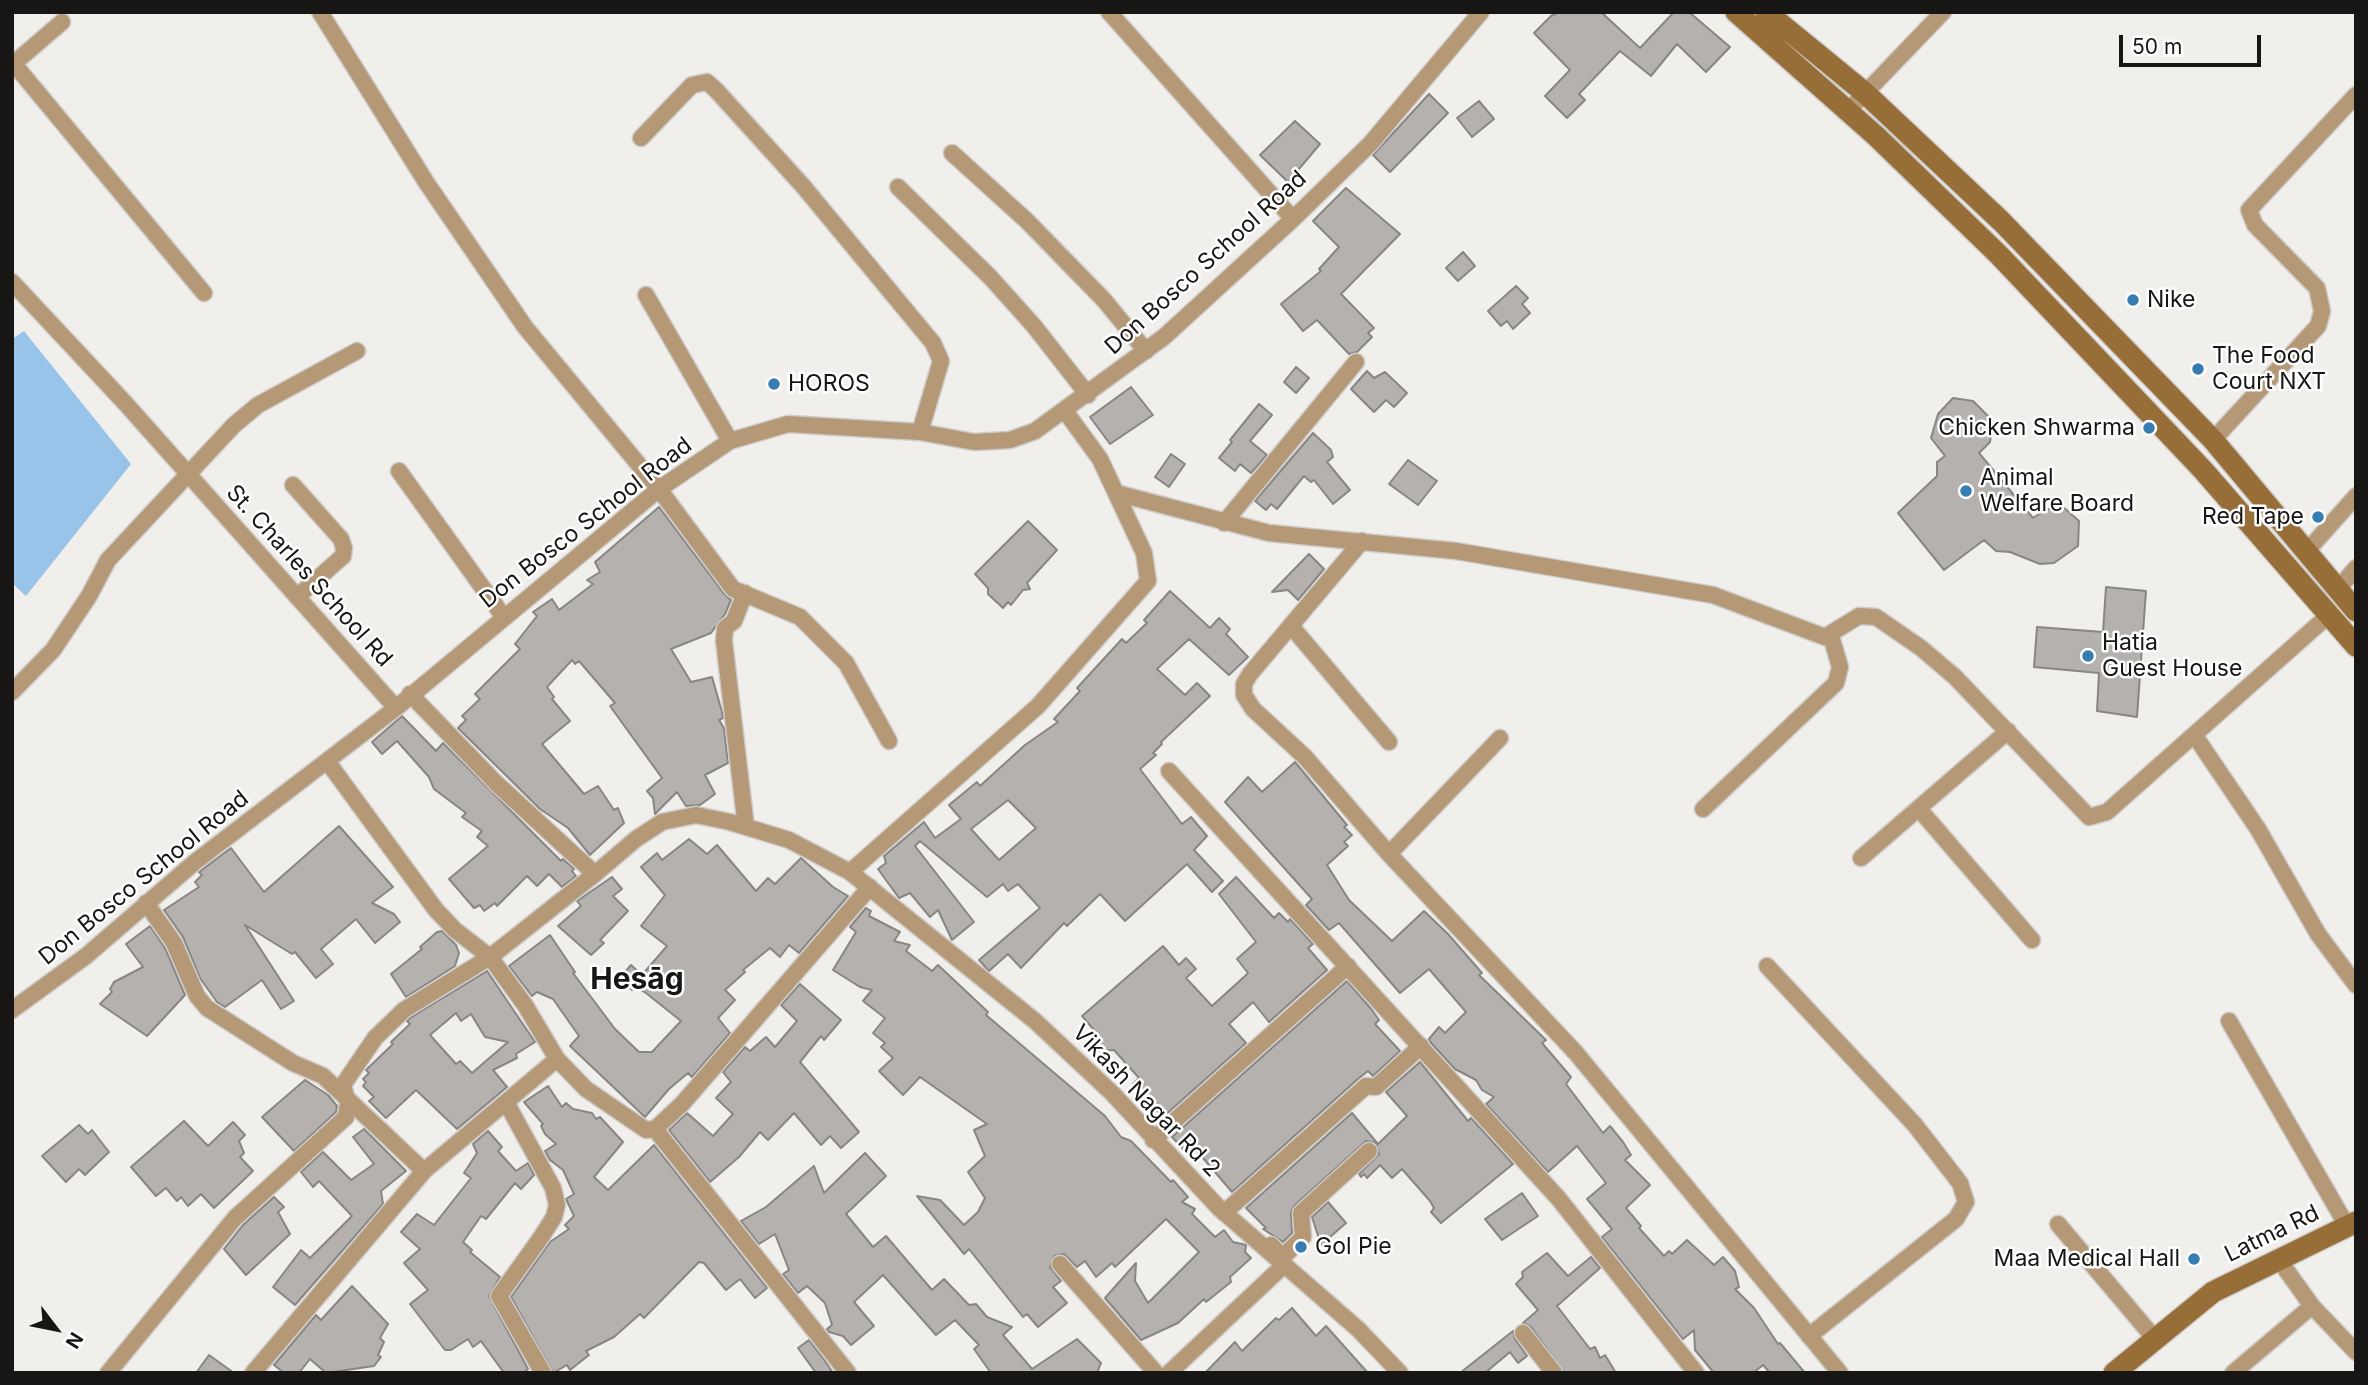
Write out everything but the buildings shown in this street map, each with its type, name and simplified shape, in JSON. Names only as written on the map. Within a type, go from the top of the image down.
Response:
[{"type":"main road","points":[[1736,12],[1848,111],[2071,329],[2260,533],[2356,646]]},
{"type":"main road","points":[[1766,12],[1866,93],[2001,221],[2213,440],[2356,611]]},
{"type":"main road","points":[[2260,533],[2279,518]]},
{"type":"main road","name":"Latma Rd","points":[[2114,1373],[2213,1292],[2351,1224]]},
{"type":"street","points":[[320,12],[426,182],[525,327],[659,489],[733,589],[800,617],[813,626],[846,663],[889,741]]},
{"type":"street","points":[[1109,12],[1293,219]]},
{"type":"street","name":"Don Bosco School Road","points":[[12,1010],[86,956],[146,903],[396,708],[503,616],[659,489],[730,441],[788,424],[920,432],[974,442],[1010,440],[1035,431],[1065,411],[1146,351],[1293,219],[1371,143],[1482,12]]},
{"type":"street","points":[[1848,111],[1943,12]]},
{"type":"street","points":[[62,22],[13,65],[204,293]]},
{"type":"street","points":[[641,138],[692,85],[707,82],[716,90],[803,186],[933,343],[940,361],[920,432]]},
{"type":"street","points":[[2213,440],[2318,326],[2322,311],[2317,288],[2255,226],[2249,210],[2356,95]]},
{"type":"street","points":[[952,153],[1027,221],[1104,300],[1146,351]]},
{"type":"street","points":[[898,187],[991,278],[1034,326],[1088,395]]},
{"type":"street","name":"St. Charles School Rd","points":[[15,291],[188,473],[396,708]]},
{"type":"street","points":[[646,295],[730,441]]},
{"type":"street","points":[[12,692],[52,650],[89,596],[108,560],[188,473],[258,405],[357,351]]},
{"type":"street","points":[[1224,523],[1356,362]]},
{"type":"street","points":[[850,872],[1038,706],[1148,581],[1144,553],[1100,459],[1065,411]]},
{"type":"street","points":[[399,471],[503,616]]},
{"type":"street","points":[[293,485],[341,539],[344,548],[343,556],[297,597]]},
{"type":"street","points":[[1116,493],[1269,533],[1362,541],[1558,567],[1713,595],[1812,634],[1831,636],[1859,616],[1876,617],[1921,648],[2008,731],[2089,817],[2107,812],[2330,614]]},
{"type":"street","points":[[2306,551],[2356,496]]},
{"type":"street","points":[[1362,541],[1250,674],[1244,684],[1244,695],[1253,709],[1305,757],[1389,854],[1576,1053],[1840,1373]]},
{"type":"street","points":[[2338,589],[2356,568]]},
{"type":"street","points":[[745,593],[734,621],[725,628],[723,640],[746,827]]},
{"type":"street","points":[[1291,626],[1389,742]]},
{"type":"street","points":[[1703,809],[1836,683],[1840,667],[1831,636]]},
{"type":"street","points":[[410,694],[497,784],[595,874]]},
{"type":"street","points":[[1861,858],[2008,731]]},
{"type":"street","points":[[2195,736],[2258,829],[2318,934],[2356,985]]},
{"type":"street","points":[[1389,854],[1500,738]]},
{"type":"street","points":[[327,761],[436,910],[455,930],[490,957],[525,1005],[557,1059],[586,1089],[646,1130],[655,1129],[682,1104],[870,887]]},
{"type":"street","points":[[1169,771],[1559,1199],[1696,1373]]},
{"type":"street","points":[[1919,809],[2032,940]]},
{"type":"street","name":"Vikash Nagar Rd 2","points":[[348,1103],[343,1085],[374,1038],[404,1010],[490,957],[636,839],[662,822],[696,815],[746,827],[789,840],[850,872],[1035,1021],[1112,1093],[1224,1213],[1265,1251],[1359,1329],[1400,1373]]},
{"type":"street","points":[[146,903],[174,943],[197,996],[207,1008],[293,1063],[323,1076],[348,1103],[370,1118],[424,1171]]},
{"type":"street","points":[[1153,1140],[1348,966]]},
{"type":"street","points":[[1767,966],[1915,1125],[1961,1184],[1966,1202],[1956,1219],[1809,1336]]},
{"type":"street","points":[[2229,1021],[2351,1224]]},
{"type":"street","points":[[1224,1213],[1366,1086],[1376,1087],[1421,1046]]},
{"type":"street","points":[[253,1373],[424,1171],[557,1059]]},
{"type":"street","points":[[506,1102],[553,1188],[557,1205],[554,1217],[540,1239],[499,1296],[543,1373]]},
{"type":"street","points":[[108,1373],[235,1218],[346,1117],[348,1103]]},
{"type":"street","points":[[655,1129],[848,1373]]},
{"type":"street","points":[[1265,1251],[1271,1244],[1283,1257],[1303,1237],[1300,1213],[1369,1151]]},
{"type":"street","points":[[2058,1224],[2155,1339]]},
{"type":"street","points":[[2279,1260],[2312,1306],[2356,1352]]},
{"type":"street","points":[[1060,1264],[1156,1373]]},
{"type":"street","points":[[1169,1373],[1283,1266]]},
{"type":"street","points":[[2233,1373],[2312,1306]]},
{"type":"street","points":[[1523,1333],[1554,1373]]},
{"type":"water","points":[[24,331],[131,464],[26,596],[12,583],[12,339]]},
{"type":"place","name":"Nike","points":[[2133,300]]},
{"type":"place","name":"The Food Court NXT","points":[[2198,369]]},
{"type":"place","name":"HOROS","points":[[774,384]]},
{"type":"place","name":"Chicken Shwarma","points":[[2149,428]]},
{"type":"place","name":"Animal Welfare Board","points":[[1966,491]]},
{"type":"place","name":"Red Tape","points":[[2318,517]]},
{"type":"place","name":"Hatia Guest House","points":[[2088,656]]},
{"type":"place","name":"Gol Pie","points":[[1301,1247]]},
{"type":"place","name":"Maa Medical Hall","points":[[2194,1259]]},
{"type":"district","name":"Hesāg","points":[[637,980]]}]
